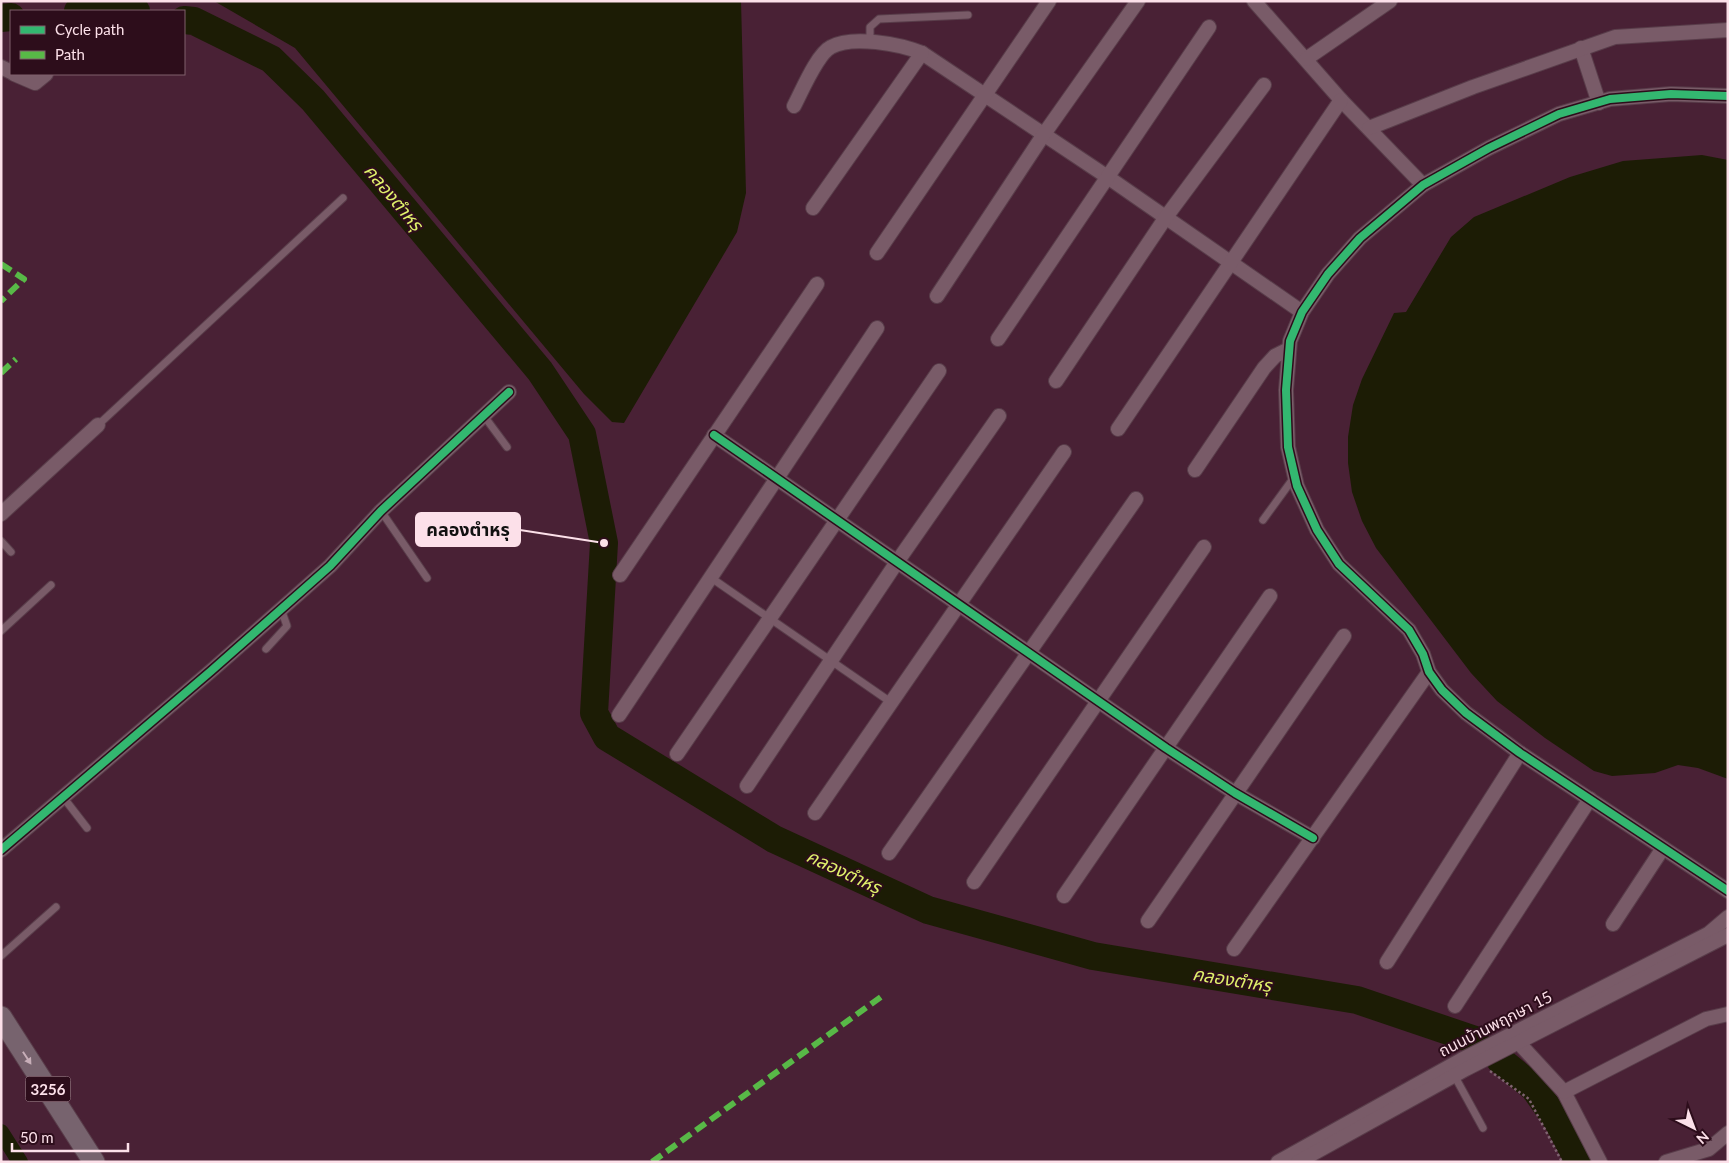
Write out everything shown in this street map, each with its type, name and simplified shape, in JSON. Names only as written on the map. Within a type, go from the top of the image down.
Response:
[{"type":"main road","name":"3256","points":[[1,1017],[94,1162]]},
{"type":"street","points":[[877,253],[1049,1]]},
{"type":"street","points":[[937,296],[1044,134],[1138,1]]},
{"type":"street","points":[[1306,58],[1390,1]]},
{"type":"street","points":[[1260,3],[1341,100],[1424,185]]},
{"type":"street","points":[[998,339],[1109,178],[1209,27]]},
{"type":"street","points":[[1369,128],[1615,37],[1728,30]]},
{"type":"street","points":[[794,106],[822,55],[830,47],[885,41],[922,53],[1109,178],[1302,312]]},
{"type":"street","points":[[1581,48],[1599,103]]},
{"type":"street","points":[[813,208],[922,53]]},
{"type":"street","points":[[17,75],[35,83],[45,75]]},
{"type":"street","points":[[1056,381],[1166,217],[1264,85]]},
{"type":"street","points":[[1728,96],[1671,94],[1610,99],[1559,114],[1489,148],[1424,185],[1360,238],[1328,274],[1302,312],[1289,349],[1286,390],[1288,447],[1297,486],[1317,530],[1339,564],[1409,630],[1423,654],[1429,672],[1442,690],[1466,713],[1520,753],[1728,892]]},
{"type":"street","points":[[1118,429],[1341,100]]},
{"type":"street","points":[[620,575],[817,284]]},
{"type":"street","points":[[619,715],[876,328]]},
{"type":"street","points":[[1195,470],[1264,368],[1275,356],[1289,349]]},
{"type":"street","points":[[677,754],[939,371]]},
{"type":"street","points":[[4,843],[63,797],[282,609],[330,566],[381,511],[509,392]]},
{"type":"street","points":[[747,786],[897,562],[999,416]]},
{"type":"street","points":[[1,514],[98,425]]},
{"type":"street","points":[[714,435],[1166,748],[1235,793],[1312,838]]},
{"type":"street","points":[[815,813],[1064,452]]},
{"type":"street","points":[[888,853],[1136,499]]},
{"type":"street","points":[[974,882],[1204,547]]},
{"type":"street","points":[[1064,896],[1270,596]]},
{"type":"street","points":[[1148,921],[1344,636]]},
{"type":"street","points":[[1234,949],[1429,672]]},
{"type":"street","points":[[1387,962],[1520,753]]},
{"type":"street","points":[[1455,1006],[1590,800]]},
{"type":"street","points":[[1613,924],[1663,848]]},
{"type":"street","name":"ถนนบ้านพฤกษา 15","points":[[1278,1162],[1461,1060],[1708,934],[1728,917]]},
{"type":"street","name":"ถนนบ้านพฤกษา 15","points":[[1298,1162],[1480,1061],[1728,934]]},
{"type":"street","points":[[1564,1092],[1706,1020],[1728,1014]]},
{"type":"street","points":[[1518,1042],[1564,1092],[1600,1162]]},
{"type":"street","points":[[1666,1162],[1709,1149],[1728,1133]]},
{"type":"lane","points":[[870,42],[870,27],[879,19],[968,16]]},
{"type":"lane","points":[[98,425],[343,198]]},
{"type":"lane","points":[[484,416],[508,447]]},
{"type":"lane","points":[[1262,520],[1295,475]]},
{"type":"lane","points":[[381,511],[427,578]]},
{"type":"lane","points":[[1,541],[11,552]]},
{"type":"lane","points":[[710,577],[892,703]]},
{"type":"lane","points":[[1,631],[51,585]]},
{"type":"lane","points":[[266,650],[287,626],[282,609]]},
{"type":"lane","points":[[63,797],[87,828]]},
{"type":"lane","points":[[1,956],[56,907]]},
{"type":"lane","points":[[1454,1075],[1483,1128]]},
{"type":"path","points":[[1480,1061],[1492,1073],[1529,1099],[1562,1162]]},
{"type":"shaded area","points":[[214,1],[741,1],[746,193],[737,232],[624,423],[612,422],[584,394],[295,48]]},
{"type":"shaded area","points":[[1702,155],[1728,160],[1728,779],[1698,768],[1678,765],[1655,773],[1612,776],[1594,771],[1545,738],[1497,701],[1471,673],[1376,548],[1362,521],[1352,492],[1348,463],[1348,437],[1353,405],[1362,379],[1394,313],[1406,312],[1451,237],[1474,217],[1570,177],[1623,161]]},
{"type":"waterway","name":"คลองตำหรุ","points":[[91,10],[117,8],[130,10]]},
{"type":"waterway","name":"คลองตำหรุ","points":[[1,18],[10,17]]},
{"type":"waterway","name":"คลองตำหรุ","points":[[185,20],[194,21],[271,59],[313,100],[540,371],[582,434],[604,543],[594,713],[607,737],[774,839],[928,910],[1093,956],[1357,1000],[1475,1040]]},
{"type":"waterway","name":"คลองตำหรุ","points":[[1500,1060],[1534,1088],[1558,1122],[1579,1162]]},
{"type":"waterway","points":[[1,1132],[20,1162]]},
{"type":"marked path","points":[[1,264],[24,279],[1,301]]},
{"type":"marked path","points":[[1,373],[16,359]]},
{"type":"marked path","points":[[652,1162],[885,994]]},
{"type":"cycle path","points":[[1728,96],[1671,94],[1610,99],[1559,114],[1489,148],[1423,185],[1360,238],[1328,274],[1302,312],[1290,341],[1286,390],[1288,447],[1297,486],[1317,530],[1339,564],[1409,630],[1423,654],[1429,672],[1442,690],[1466,713],[1520,753],[1728,891]]},
{"type":"cycle path","points":[[1,850],[211,671],[330,566],[381,511],[509,392]]},
{"type":"cycle path","points":[[714,435],[1166,748],[1235,793],[1313,838]]},
{"type":"place","name":"คลองตำหรุ","points":[[604,543]]}]
